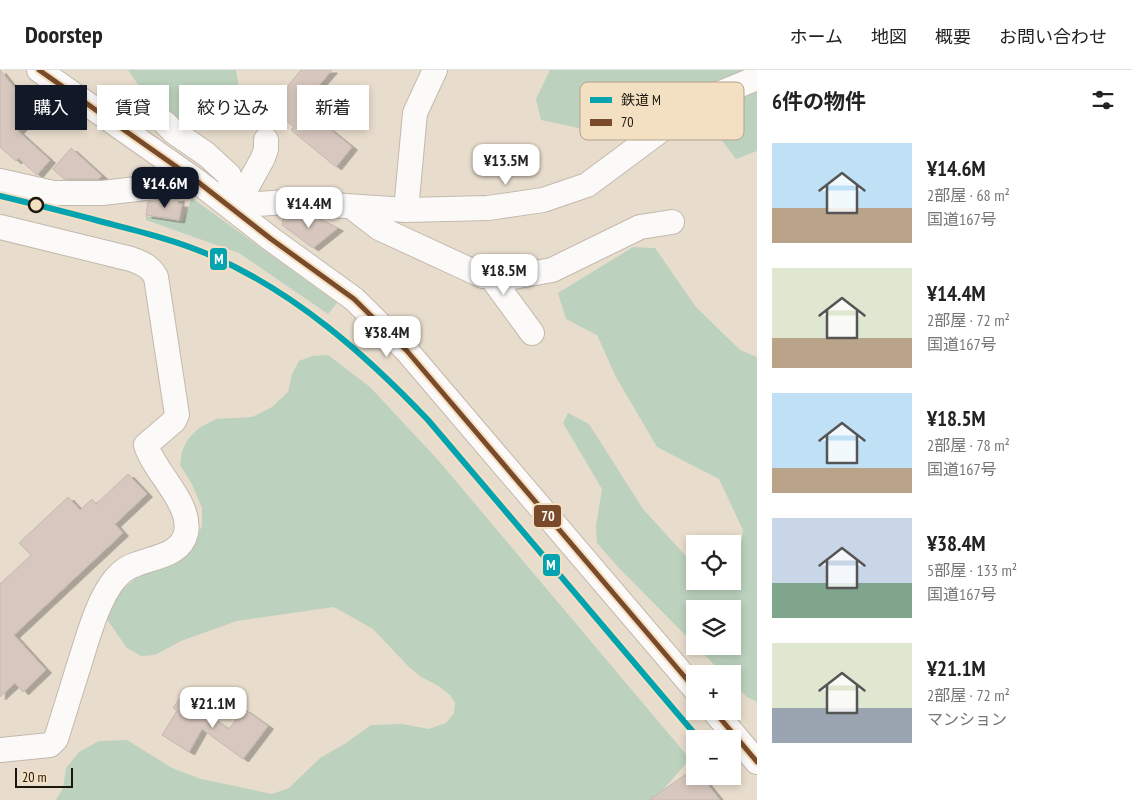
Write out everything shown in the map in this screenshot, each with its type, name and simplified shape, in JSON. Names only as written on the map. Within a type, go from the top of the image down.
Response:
[{"type":"street","points":[[38,70],[234,206],[271,239],[354,299],[407,351],[686,678]]},
{"type":"street","points":[[406,210],[415,113],[435,70]]},
{"type":"street","points":[[744,83],[757,78]]},
{"type":"street","points":[[169,127],[206,154],[228,175],[234,206]]},
{"type":"street","points":[[234,206],[262,158],[266,149],[266,140]]},
{"type":"street","points":[[234,206],[286,202],[406,210],[488,208],[543,200],[587,185],[648,140]]},
{"type":"street","points":[[0,180],[53,193],[102,193],[198,182]]},
{"type":"street","points":[[354,208],[379,228],[483,276],[491,277],[513,277],[552,270],[640,227],[672,222]]},
{"type":"street","points":[[0,227],[131,258],[145,264],[152,270],[156,277],[177,415],[174,421],[146,445],[149,456],[184,509],[186,523],[186,534],[171,552],[135,564],[123,571],[109,588],[92,624],[56,739],[50,744],[0,750]]},
{"type":"street","points":[[491,277],[532,333]]},
{"type":"street","points":[[722,720],[757,762]]},
{"type":"green space","points":[[128,70],[236,70],[238,85],[179,85],[179,119],[169,117],[169,85],[138,85]]},
{"type":"green space","points":[[550,70],[757,70],[757,151],[736,159],[722,140],[744,140],[744,82],[580,82],[580,128],[541,120],[536,99]]},
{"type":"green space","points":[[192,198],[337,303],[328,314],[239,253],[146,220],[146,216],[182,222]]},
{"type":"green space","points":[[633,247],[655,248],[696,307],[740,350],[757,357],[757,702],[747,697],[741,691],[741,665],[714,665],[705,655],[741,655],[741,600],[686,600],[686,636],[597,543],[596,526],[602,489],[563,423],[568,413],[589,424],[643,509],[686,556],[686,590],[741,590],[743,530],[719,479],[657,447],[616,377],[597,335],[566,319],[558,293]]},
{"type":"green space","points":[[328,355],[370,387],[438,460],[686,754],[686,764],[656,800],[56,800],[63,788],[66,768],[79,752],[99,741],[127,740],[172,768],[201,779],[272,794],[289,788],[320,758],[346,743],[371,725],[402,724],[429,729],[446,723],[454,713],[455,703],[450,695],[409,667],[373,629],[334,607],[237,621],[181,641],[155,655],[141,656],[127,648],[106,618],[119,593],[136,578],[152,571],[192,546],[202,526],[202,508],[192,484],[180,465],[182,451],[188,439],[199,428],[216,419],[252,417],[272,407],[288,392],[292,374],[299,361],[312,356]]},
{"type":"building","points":[[0,70],[15,89],[15,130],[19,130],[50,160],[37,175],[18,158],[16,161],[0,147]]},
{"type":"building","points":[[301,70],[332,70],[319,85],[297,85],[297,130],[331,130],[352,147],[336,167],[291,130],[294,127],[287,121],[287,87]]},
{"type":"building","points":[[71,148],[102,176],[99,179],[64,179],[53,169]]},
{"type":"building","points":[[179,198],[178,204],[182,204],[179,220],[146,215],[148,202]]},
{"type":"building","points":[[284,216],[318,218],[338,228],[313,248],[282,225]]},
{"type":"building","points":[[128,474],[147,494],[115,524],[123,533],[14,635],[46,670],[23,692],[15,683],[0,697],[0,584],[31,555],[19,543],[68,497],[80,510],[92,499],[96,504]]},
{"type":"building","points":[[180,698],[229,729],[244,709],[268,726],[243,759],[202,729],[189,752],[162,735],[177,711],[173,708]]},
{"type":"building","points":[[686,774],[686,785],[708,785],[720,800],[649,800]]},
{"type":"rail line","name":"M","points":[[0,196],[142,232],[198,250],[243,271],[272,288],[328,327],[379,372],[428,420],[691,730]]},
{"type":"transit line","name":"70","points":[[39,70],[198,182],[271,239],[354,299],[407,351],[686,678]]},
{"type":"transit line","name":"70","points":[[722,720],[757,762]]}]
